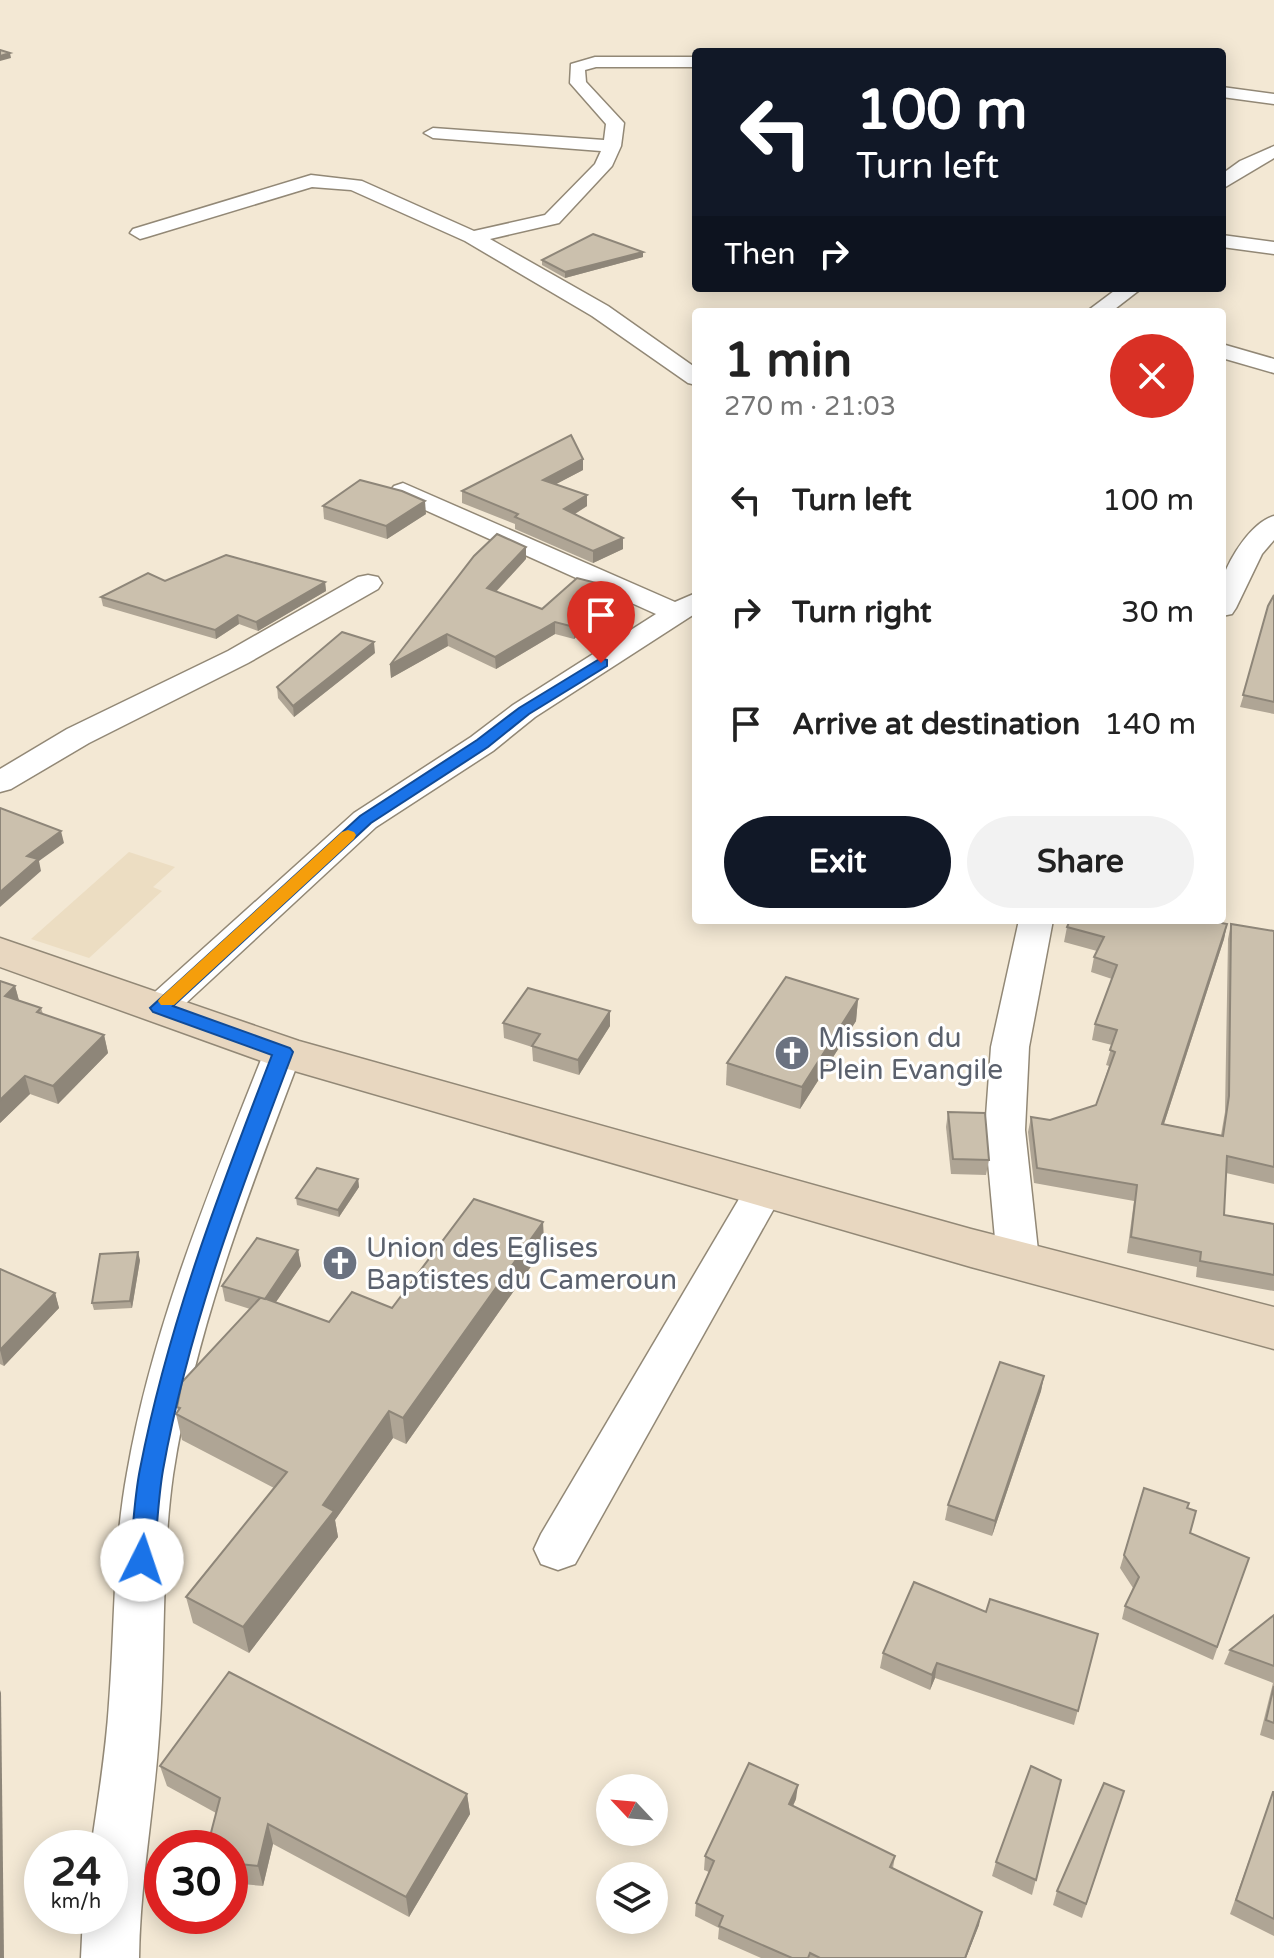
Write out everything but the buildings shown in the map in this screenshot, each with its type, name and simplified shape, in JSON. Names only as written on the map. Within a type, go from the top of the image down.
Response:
[{"type":"main road","points":[[0,952],[283,1052],[1018,1260],[1274,1328]]},
{"type":"street","points":[[472,237],[552,219],[603,166],[612,146],[615,123],[578,83],[577,67],[595,62],[692,62]]},
{"type":"street","points":[[1226,93],[1274,99]]},
{"type":"street","points":[[433,133],[612,146]]},
{"type":"street","points":[[1226,180],[1246,165],[1274,151]]},
{"type":"street","points":[[140,233],[311,181],[355,185],[472,237],[600,311],[692,375]]},
{"type":"street","points":[[1226,242],[1274,248]]},
{"type":"street","points":[[1103,308],[1126,292]]},
{"type":"street","points":[[1226,352],[1274,366]]},
{"type":"street","points":[[403,491],[687,608]]},
{"type":"street","points":[[1226,600],[1250,552],[1274,524]]},
{"type":"street","points":[[0,782],[78,736],[238,657],[368,583]]},
{"type":"street","points":[[159,1008],[365,820],[482,744],[524,711],[687,608]]},
{"type":"street","points":[[1018,1260],[1005,1130],[1010,1047],[1035,924]]},
{"type":"street","points":[[110,1958],[133,1732],[136,1643],[151,1472],[182,1339],[215,1228],[283,1052]]},
{"type":"street","points":[[558,1549],[766,1187]]},
{"type":"shaded area","points":[[129,852],[175,867],[153,887],[162,891],[89,958],[31,939]]},
{"type":"slow traffic","points":[[167,1001],[348,835]]},
{"type":"place","name":"Mission du Plein Evangile","points":[[792,1053]]},
{"type":"place","name":"Union des Eglises Baptistes du Cameroun","points":[[340,1263]]},
{"type":"route","points":[[142,1560],[151,1472],[182,1339],[215,1228],[283,1052],[159,1008],[365,820],[397,796],[482,744],[524,711],[601,663]]}]
